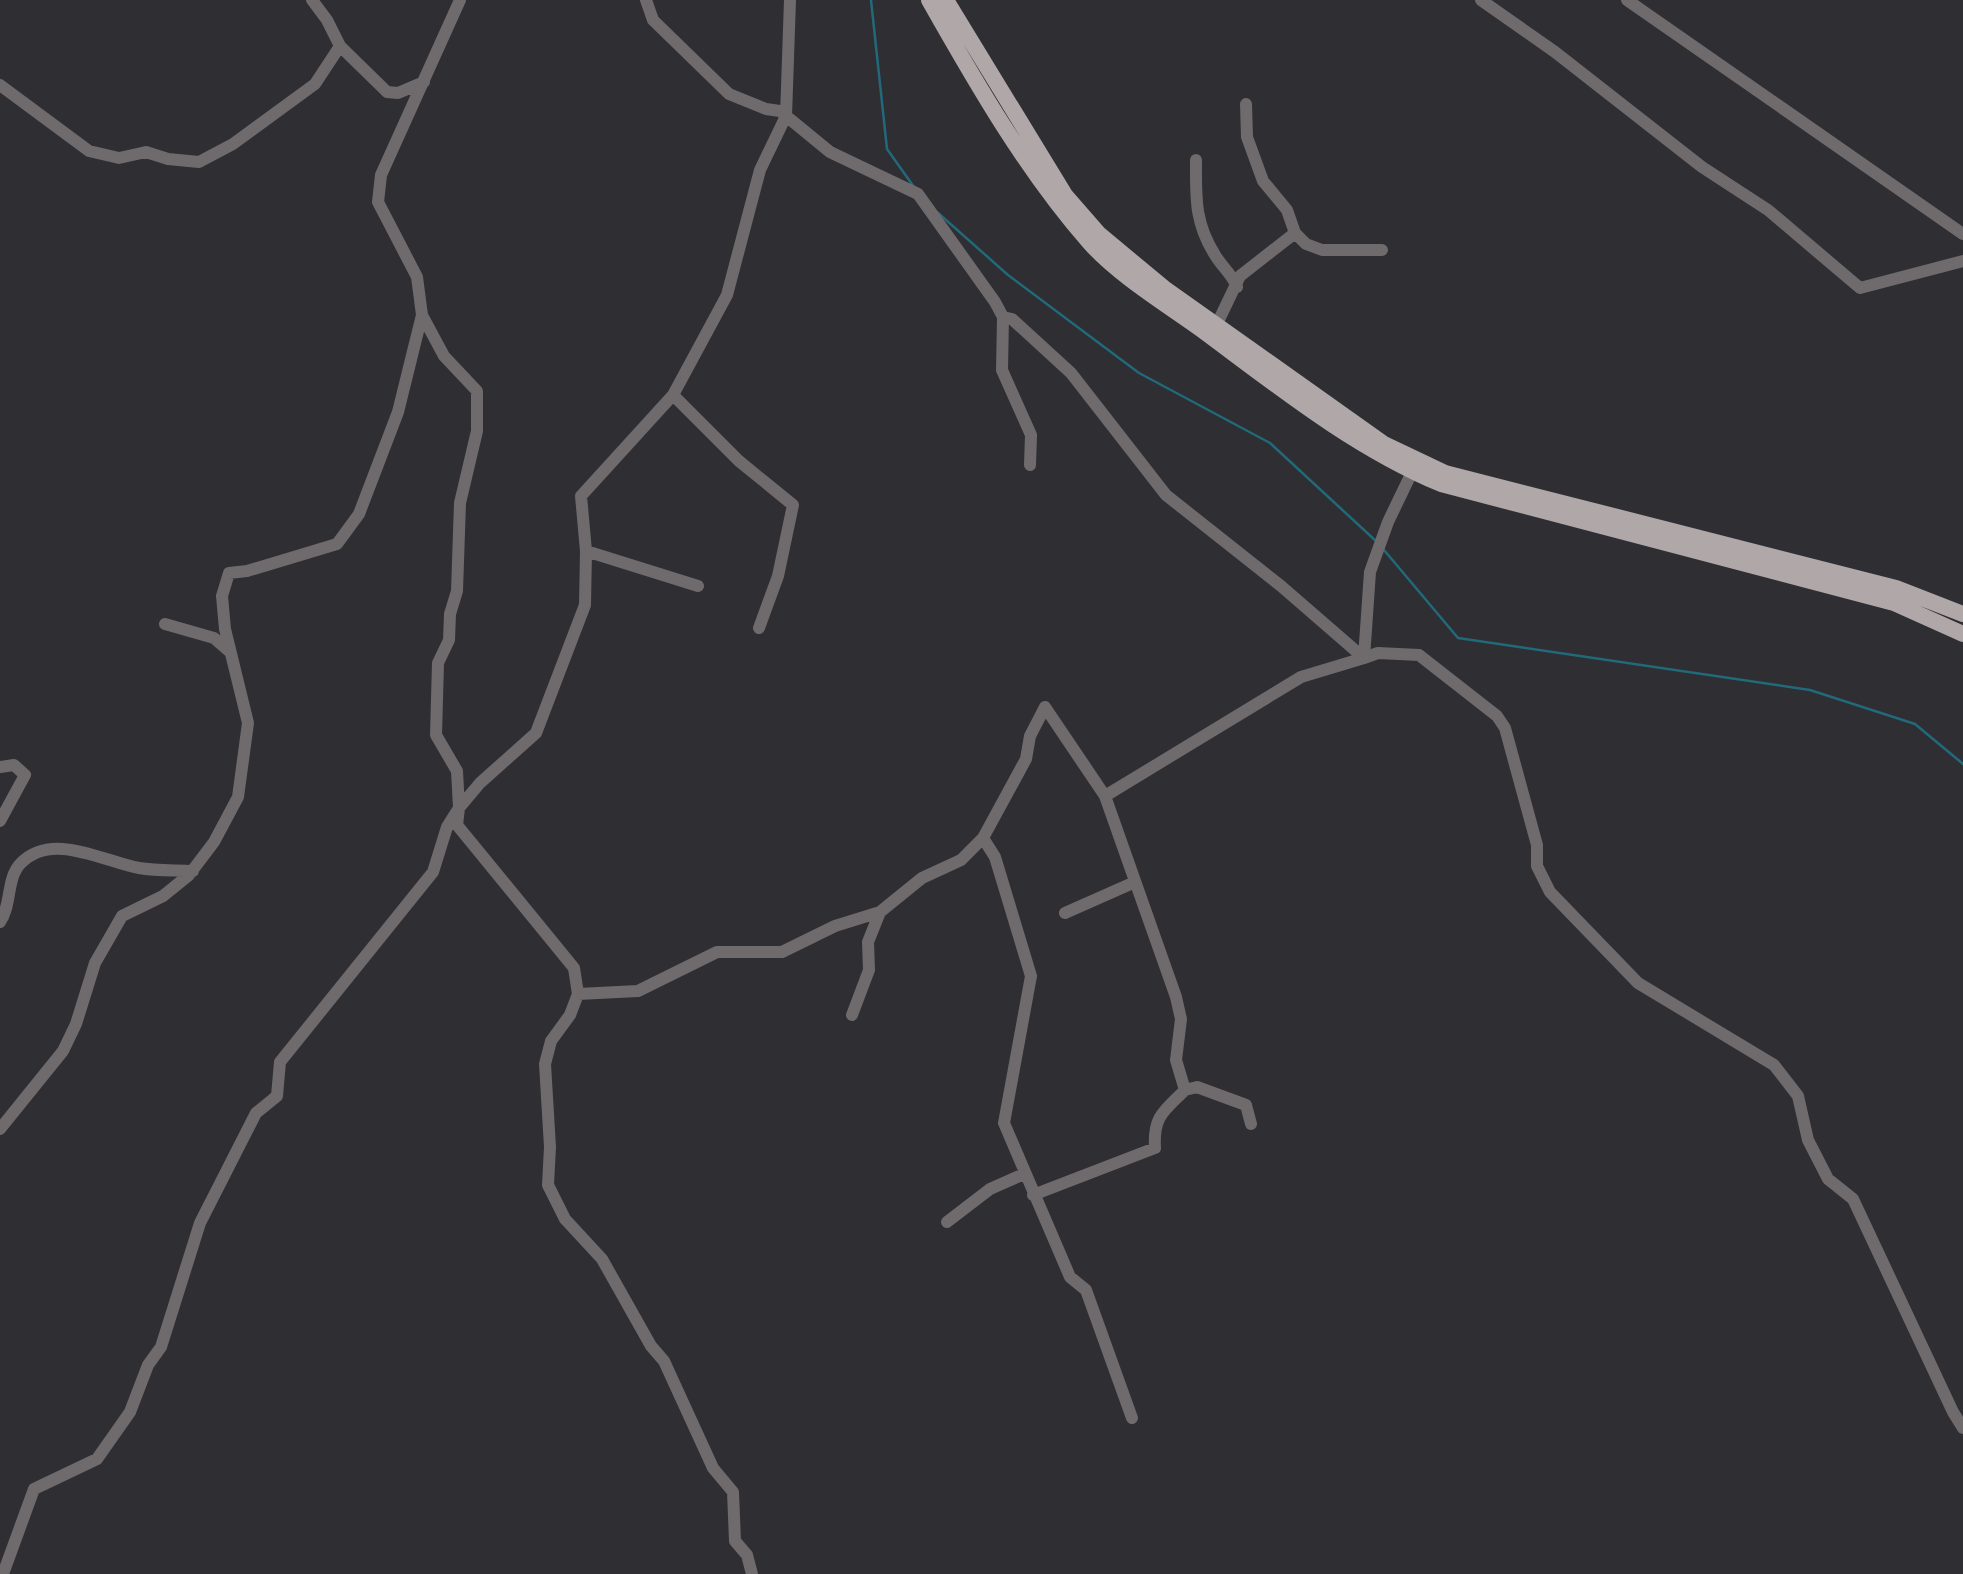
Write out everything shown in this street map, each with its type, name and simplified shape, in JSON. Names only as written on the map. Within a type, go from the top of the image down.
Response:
[{"type":"main road","points":[[929,0],[967,67],[1055,203],[1092,246],[1149,292],[1334,427],[1412,472],[1441,485],[1894,603],[1963,634]]},
{"type":"main road","points":[[946,0],[1065,195],[1099,234],[1216,326],[1384,444],[1445,473],[1896,588],[1963,614]]},
{"type":"street","points":[[312,0],[327,20],[340,46],[387,92],[398,93],[424,82]]},
{"type":"street","points":[[460,0],[382,175],[378,202],[417,277],[422,314],[444,356],[477,391],[477,431],[460,503],[457,591],[450,614],[449,640],[438,663],[436,735],[457,771],[457,825],[574,968],[578,994],[570,1015],[551,1041],[545,1064],[550,1147],[548,1185],[565,1219],[602,1259],[651,1346],[664,1361],[713,1468],[733,1492],[735,1541],[747,1555],[752,1574]]},
{"type":"street","points":[[646,0],[653,20],[729,94],[766,109],[780,111],[830,152],[918,194],[1003,317],[1002,369],[1031,435],[1030,465]]},
{"type":"street","points":[[3,1574],[34,1489],[97,1459],[130,1412],[148,1365],[161,1347],[200,1223],[256,1113],[277,1096],[280,1062],[433,872],[447,827],[459,808],[480,783],[536,733],[585,605],[586,551],[581,496],[673,395],[727,295],[760,170],[786,116],[790,0]]},
{"type":"street","points":[[1482,0],[1566,60],[1703,167],[1769,210],[1860,288],[1963,261]]},
{"type":"street","points":[[1627,0],[1963,234]]},
{"type":"street","points":[[0,85],[89,151],[119,158],[146,152],[168,159],[199,162],[233,144],[315,84],[340,46]]},
{"type":"street","points":[[1246,104],[1247,137],[1263,181],[1287,211],[1295,233],[1307,244],[1322,250],[1382,250]]},
{"type":"street","points":[[1196,160],[1195,203],[1216,256],[1232,274],[1237,287]]},
{"type":"street","points":[[1216,326],[1240,276],[1295,233]]},
{"type":"street","points":[[0,1129],[63,1051],[76,1024],[94,963],[122,916],[163,896],[193,871],[214,842],[239,797],[248,723],[225,629],[222,596],[229,573],[247,571],[337,544],[359,514],[398,412],[422,314]]},
{"type":"street","points":[[1003,317],[1012,319],[1072,373],[1166,495],[1281,586],[1364,658]]},
{"type":"street","points":[[673,395],[739,461],[793,505],[778,576],[759,628]]},
{"type":"street","points":[[1364,658],[1370,572],[1388,522],[1412,472]]},
{"type":"street","points":[[586,551],[698,586]]},
{"type":"street","points":[[166,624],[214,638],[226,647],[234,658]]},
{"type":"street","points":[[1105,796],[1301,677],[1378,653],[1419,655],[1497,716],[1505,728],[1537,845],[1537,866],[1549,892],[1638,983],[1774,1065],[1798,1096],[1808,1140],[1828,1179],[1853,1199],[1953,1412],[1963,1427]]},
{"type":"street","points":[[578,994],[638,991],[717,952],[782,952],[835,926],[880,912],[922,878],[961,860],[983,838],[1026,759],[1030,737],[1045,707],[1105,796],[1176,997],[1181,1019],[1176,1060],[1185,1090]]},
{"type":"street","points":[[0,767],[14,765],[25,775],[0,821]]},
{"type":"street","points":[[983,838],[996,857],[1031,976],[1004,1124],[1070,1276],[1086,1290],[1132,1418]]},
{"type":"street","points":[[0,922],[10,899],[10,883],[21,863],[48,849],[88,852],[139,868],[193,871]]},
{"type":"street","points":[[1065,913],[1135,882]]},
{"type":"street","points":[[852,1014],[869,971],[868,942],[880,912]]},
{"type":"street","points":[[1033,1195],[1155,1148],[1157,1118],[1185,1090],[1197,1087],[1246,1105],[1251,1124]]},
{"type":"street","points":[[947,1222],[989,1189],[1024,1174]]},
{"type":"waterway","points":[[871,0],[887,149],[914,187]]},
{"type":"waterway","points":[[937,212],[1008,275],[1139,373],[1270,443],[1377,542]]},
{"type":"waterway","points":[[1384,550],[1458,638],[1810,690],[1915,724],[1963,764]]}]
